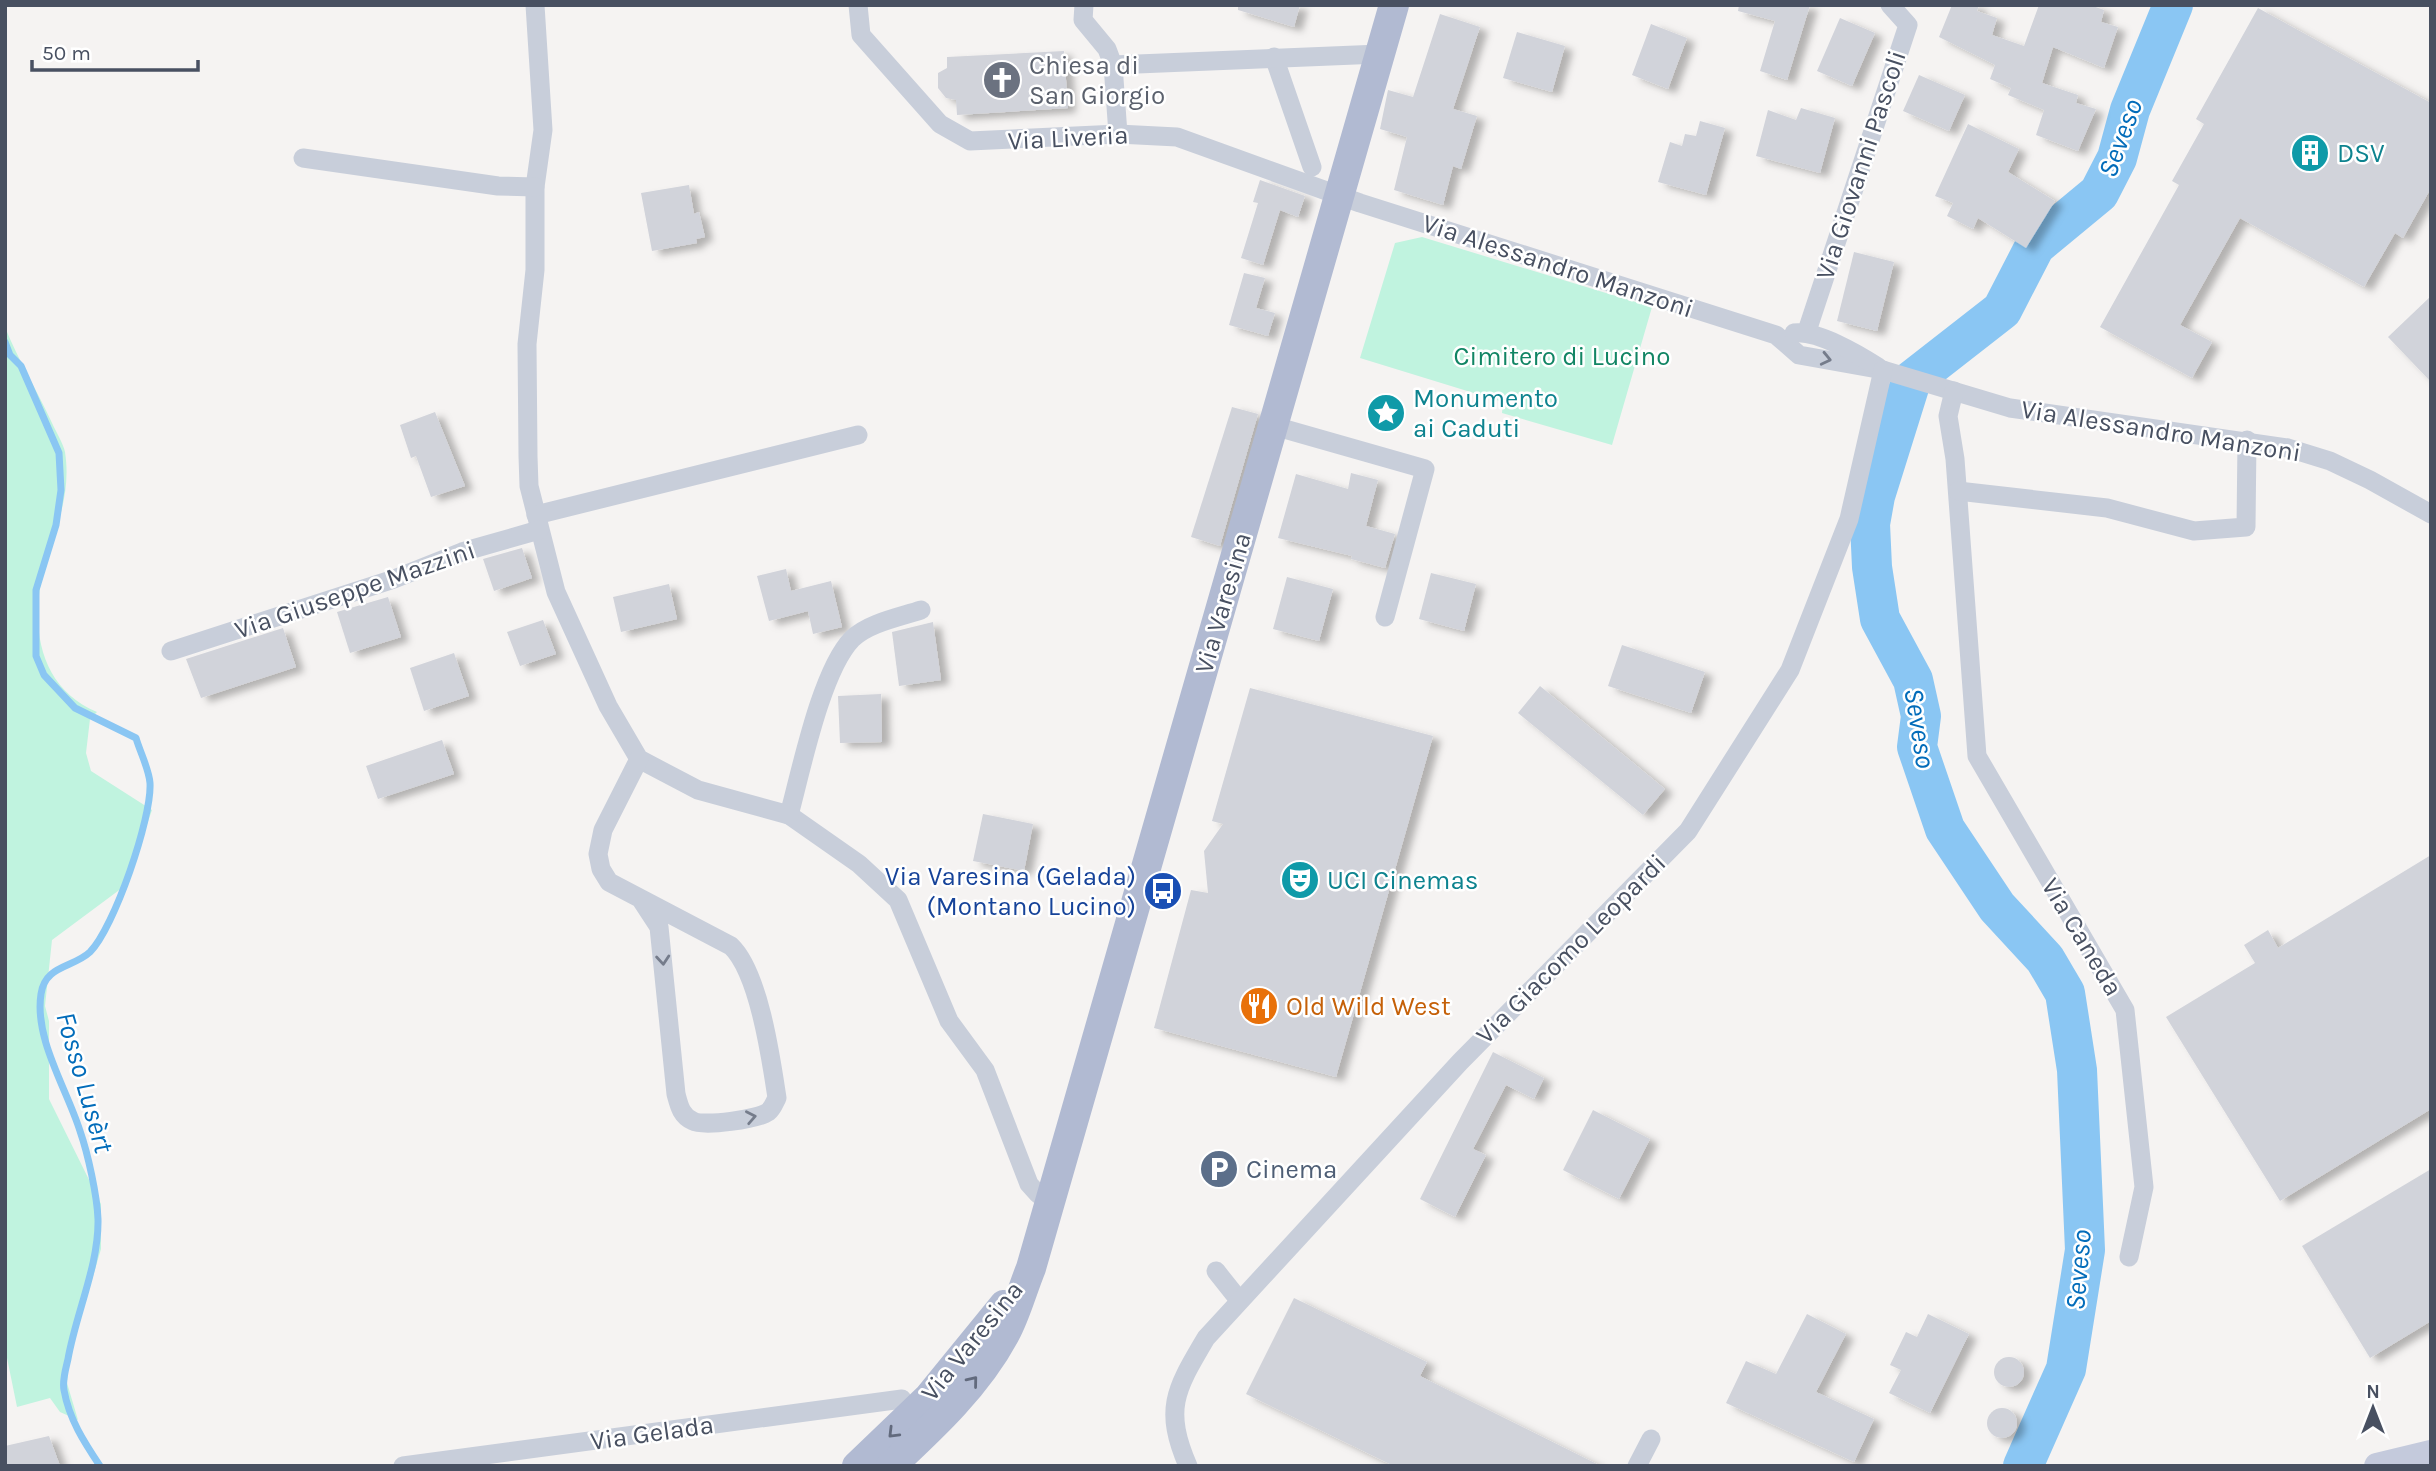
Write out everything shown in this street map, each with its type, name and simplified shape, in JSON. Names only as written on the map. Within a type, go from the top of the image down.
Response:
[{"type":"main road","name":"Via Varesina","points":[[891,1466],[939,1420],[985,1366],[1006,1332],[1031,1268],[1394,5]]},
{"type":"main road","name":"Via Varesina","points":[[857,1466],[939,1385],[1031,1268]]},
{"type":"street","points":[[536,5],[543,130],[536,187],[535,270],[527,372],[530,486],[556,592],[575,638],[608,706],[639,759],[698,790],[789,816],[859,864],[898,901],[949,1021],[985,1070],[1029,1184],[1038,1195],[1051,1200]]},
{"type":"street","name":"Via Liveria","points":[[858,5],[861,35],[940,124],[955,135],[970,141],[989,143],[1118,134],[1177,137],[1340,195]]},
{"type":"street","points":[[1084,5],[1083,20],[1107,49],[1114,65],[1118,134]]},
{"type":"street","name":"Via Giovanni Pascoli","points":[[1807,331],[1908,25],[1890,5]]},
{"type":"street","points":[[1908,25],[1915,5]]},
{"type":"street","points":[[1114,65],[1380,54]]},
{"type":"street","points":[[1274,57],[1312,167]]},
{"type":"street","points":[[303,158],[498,186],[536,187]]},
{"type":"street","name":"Via Alessandro Manzoni","points":[[1340,195],[1776,335],[1799,355],[1891,372],[2037,413],[2247,440],[2288,448],[2330,461],[2431,514]]},
{"type":"street","name":"Via Alessandro Manzoni","points":[[1776,335],[1807,331],[1891,372]]},
{"type":"street","name":"Via Giacomo Leopardi","points":[[1188,1466],[1175,1436],[1175,1406],[1180,1381],[1206,1338],[1460,1062],[1688,831],[1790,670],[1849,519],[1891,372]]},
{"type":"street","points":[[1948,390],[1948,416],[1958,491],[2106,508],[2194,531],[2246,527],[2247,440]]},
{"type":"street","points":[[1274,426],[1425,469],[1385,617]]},
{"type":"street","name":"Via Giuseppe Mazzini","points":[[171,651],[394,579],[538,522],[858,435]]},
{"type":"street","name":"Via Caneda","points":[[1958,491],[1977,756],[2125,1010],[2144,1187],[2129,1257]]},
{"type":"street","points":[[789,816],[821,704],[842,654],[853,638],[921,610]]},
{"type":"street","points":[[639,759],[603,830],[598,853],[601,869],[609,882],[640,898],[731,946],[742,957],[751,976],[777,1098],[771,1110],[760,1116],[701,1124],[690,1121],[681,1111],[676,1094],[659,928],[640,898]]},
{"type":"street","points":[[1216,1271],[1239,1300]]},
{"type":"street","name":"Via Gelada","points":[[403,1466],[902,1399]]},
{"type":"street","points":[[1637,1466],[1651,1439]]},
{"type":"street","points":[[2377,1466],[2426,1458]]},
{"type":"green space","name":"Cimitero di Lucino","points":[[1422,237],[1652,307],[1612,445],[1502,413],[1503,402],[1360,358],[1395,243]]},
{"type":"green space","points":[[5,327],[65,452],[66,488],[40,588],[38,607],[38,626],[46,662],[65,691],[97,712],[90,719],[86,753],[91,771],[152,810],[126,885],[52,940],[45,1006],[49,1021],[49,1099],[101,1204],[101,1249],[70,1354],[67,1383],[78,1420],[60,1412],[50,1398],[17,1407],[5,1348]]},
{"type":"building","points":[[1238,5],[1300,5],[1294,27],[1238,10]]},
{"type":"building","points":[[1739,5],[1810,5],[1787,80],[1760,71],[1775,21],[1738,11]]},
{"type":"building","points":[[1952,5],[1979,5],[1977,11],[1997,18],[1992,35],[2024,46],[2039,5],[2090,5],[2104,10],[2101,22],[2118,27],[2104,68],[2053,47],[2042,83],[2078,95],[2076,103],[2096,109],[2078,151],[2036,135],[2044,110],[2008,95],[2011,88],[1990,79],[1995,65],[1939,37]]},
{"type":"building","name":"DSV","points":[[2258,8],[2431,103],[2431,188],[2403,238],[2395,233],[2364,287],[2240,218],[2180,325],[2212,342],[2192,378],[2100,327],[2179,185],[2172,181],[2204,124],[2196,119]]},
{"type":"building","points":[[1440,14],[1480,27],[1453,109],[1477,116],[1461,169],[1453,166],[1443,205],[1394,190],[1407,137],[1380,129],[1388,90],[1413,97]]},
{"type":"building","points":[[1840,18],[1875,33],[1852,86],[1817,71]]},
{"type":"building","points":[[1651,24],[1687,38],[1668,89],[1632,75]]},
{"type":"building","points":[[1517,32],[1565,46],[1552,92],[1503,78]]},
{"type":"building","name":"Chiesa di San Giorgio","points":[[1064,51],[1068,108],[957,115],[956,100],[946,98],[938,88],[938,73],[947,68],[947,57]]},
{"type":"building","points":[[1919,75],[1965,95],[1949,131],[1903,111]]},
{"type":"building","points":[[1801,108],[1835,118],[1820,173],[1756,156],[1768,110],[1796,120]]},
{"type":"building","points":[[1700,121],[1725,128],[1706,195],[1658,182],[1670,142],[1682,146],[1685,134],[1696,136]]},
{"type":"building","points":[[1968,124],[2019,149],[2008,172],[2055,201],[2026,248],[1978,218],[1973,229],[1947,216],[1953,203],[1935,196]]},
{"type":"building","points":[[1260,180],[1305,196],[1298,217],[1280,210],[1263,265],[1241,258],[1258,203],[1253,202]]},
{"type":"building","points":[[689,185],[694,214],[699,212],[705,237],[696,239],[697,243],[652,251],[641,193]]},
{"type":"building","points":[[1854,252],[1894,262],[1877,331],[1837,321]]},
{"type":"building","points":[[1244,273],[1265,278],[1256,308],[1275,313],[1268,336],[1229,325]]},
{"type":"building","points":[[2431,296],[2431,382],[2388,337]]},
{"type":"building","points":[[1232,407],[1258,414],[1220,546],[1191,537]]},
{"type":"building","points":[[435,412],[465,486],[431,497],[416,456],[411,458],[400,425]]},
{"type":"building","points":[[1351,473],[1378,480],[1366,526],[1395,534],[1385,568],[1351,559],[1352,556],[1278,538],[1296,474],[1348,489]]},
{"type":"building","points":[[522,548],[532,578],[494,591],[483,559]]},
{"type":"building","points":[[786,569],[791,591],[831,581],[842,627],[813,634],[808,611],[769,621],[757,576]]},
{"type":"building","points":[[1431,573],[1476,584],[1464,631],[1419,619]]},
{"type":"building","points":[[1287,577],[1333,589],[1319,641],[1273,629]]},
{"type":"building","points":[[669,584],[677,619],[621,632],[613,597]]},
{"type":"building","points":[[388,597],[401,637],[350,653],[337,612]]},
{"type":"building","points":[[543,620],[556,654],[520,666],[507,632]]},
{"type":"building","points":[[933,622],[941,680],[899,686],[892,632]]},
{"type":"building","points":[[283,628],[296,667],[201,698],[186,659]]},
{"type":"building","points":[[1622,645],[1705,672],[1691,713],[1608,686]]},
{"type":"building","points":[[454,653],[469,696],[424,711],[410,668]]},
{"type":"building","points":[[1540,686],[1665,789],[1643,815],[1518,713]]},
{"type":"building","name":"UCI Cinemas","points":[[1250,688],[1433,736],[1336,1077],[1154,1028],[1191,890],[1208,893],[1204,851],[1223,824],[1212,821]]},
{"type":"building","points":[[881,694],[882,742],[840,743],[838,696]]},
{"type":"building","points":[[442,740],[454,774],[378,799],[366,766]]},
{"type":"building","points":[[983,814],[1033,824],[1024,871],[973,861]]},
{"type":"building","points":[[2431,855],[2431,1109],[2280,1201],[2166,1017],[2255,963],[2244,945],[2268,930],[2278,948]]},
{"type":"building","points":[[1493,1052],[1544,1078],[1534,1099],[1506,1085],[1473,1149],[1486,1155],[1455,1217],[1420,1199]]},
{"type":"building","points":[[1593,1110],[1650,1139],[1619,1199],[1563,1170]]},
{"type":"building","points":[[2431,1169],[2431,1321],[2370,1358],[2302,1246]]},
{"type":"building","points":[[1294,1298],[1427,1362],[1420,1376],[1601,1466],[1394,1466],[1246,1394]]},
{"type":"building","points":[[1807,1314],[1846,1334],[1816,1392],[1874,1419],[1854,1462],[1726,1403],[1746,1361],[1776,1374]]},
{"type":"building","points":[[1928,1314],[1969,1334],[1930,1413],[1889,1393],[1901,1370],[1890,1365],[1906,1332],[1917,1337]]},
{"type":"building","points":[[2009,1357],[2020,1361],[2024,1372],[2020,1383],[2009,1387],[1998,1383],[1994,1372],[1998,1361]]},
{"type":"building","points":[[2002,1408],[2013,1412],[2017,1423],[2013,1434],[2002,1438],[1991,1434],[1987,1423],[1991,1412]]},
{"type":"building","points":[[49,1436],[60,1466],[5,1466],[5,1446]]},
{"type":"waterway","name":"Seveso","points":[[2023,1466],[2066,1369],[2085,1250],[2077,1070],[2065,993],[2045,959],[1997,907],[1945,829],[1917,747],[1921,716],[1913,680],[1880,619],[1872,567],[1870,524],[1875,496],[1911,381],[2002,310],[2035,246],[2099,193],[2117,158],[2130,110],[2173,5]]},
{"type":"waterway","name":"Fosso Lusèrt","points":[[5,342],[10,355],[21,366],[59,453],[61,490],[56,525],[36,590],[36,656],[44,675],[75,708],[136,738],[150,783],[145,821],[138,846],[110,920],[90,952],[48,977],[41,994],[42,1028],[83,1140],[97,1209],[95,1254],[64,1374],[64,1386],[73,1420],[100,1466]]},
{"type":"place","name":"Chiesa di San Giorgio","points":[[1002,80]]},
{"type":"place","name":"DSV","points":[[2310,153]]},
{"type":"place","name":"Monumento ai Caduti","points":[[1386,413]]},
{"type":"place","name":"UCI Cinemas","points":[[1300,880]]},
{"type":"place","name":"Via Varesina (Gelada) (Montano Lucino)","points":[[1163,891]]},
{"type":"place","name":"Old Wild West","points":[[1259,1006]]},
{"type":"place","name":"Cinema","points":[[1219,1169]]}]
